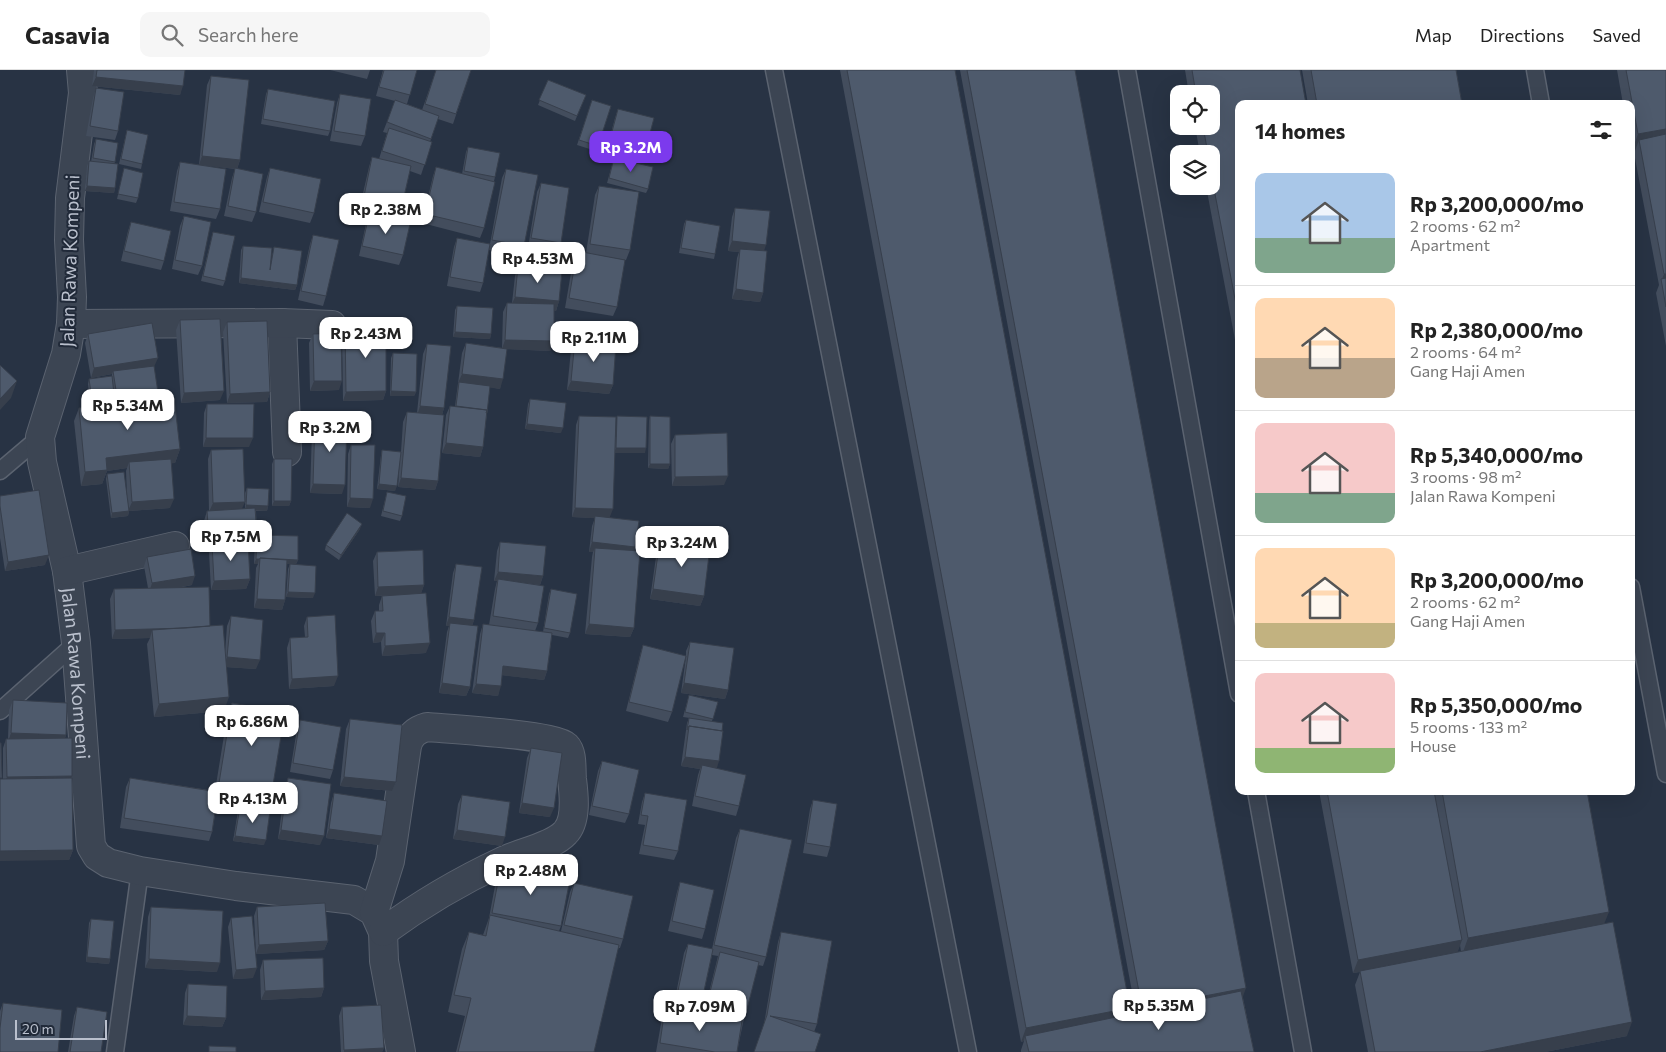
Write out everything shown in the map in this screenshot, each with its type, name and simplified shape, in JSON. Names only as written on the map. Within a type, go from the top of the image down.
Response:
[{"type":"street","name":"Jalan Rawa Kompeni","points":[[82,70],[83,93],[70,198],[68,240],[72,297],[71,324],[66,354],[40,437],[42,462],[67,571],[76,643],[91,846],[97,856],[108,863],[140,871],[236,886],[354,900],[378,922]]},
{"type":"street","points":[[71,324],[332,325]]},
{"type":"street","points":[[282,324],[287,452]]},
{"type":"street","points":[[67,571],[175,546]]},
{"type":"street","points":[[378,922],[414,909],[463,880],[514,855],[555,841],[566,833],[572,820],[573,790],[570,756],[567,747],[561,742],[526,736],[428,727],[420,729],[410,738],[406,746],[390,862],[378,922],[401,1052]]},
{"type":"lane","points":[[774,70],[968,1052]]},
{"type":"lane","points":[[1128,70],[1235,672]]},
{"type":"lane","points":[[1535,70],[1540,100]]},
{"type":"lane","points":[[0,471],[40,437]]},
{"type":"lane","points":[[1635,608],[1666,774]]},
{"type":"lane","points":[[0,711],[76,643]]},
{"type":"lane","points":[[1257,795],[1303,1052]]},
{"type":"lane","points":[[115,1052],[140,871]]},
{"type":"building","points":[[97,70],[185,70],[183,86],[96,77]]},
{"type":"building","points":[[384,70],[417,70],[410,95],[379,87]]},
{"type":"building","points":[[436,70],[471,70],[456,114],[425,104]]},
{"type":"building","points":[[847,70],[955,70],[1130,1008],[1026,1028]]},
{"type":"building","points":[[967,70],[1075,70],[1246,988],[1142,1008]]},
{"type":"building","points":[[1192,70],[1300,70],[1305,100],[1235,100],[1235,299],[1215,195],[1220,195],[1220,145],[1206,145],[1205,135],[1220,135],[1220,85],[1194,85]]},
{"type":"building","points":[[1311,70],[1456,70],[1461,100],[1316,100]]},
{"type":"building","points":[[1626,70],[1666,70],[1666,129],[1638,134],[1635,118],[1635,100],[1632,100]]},
{"type":"building","points":[[211,76],[249,80],[240,160],[202,156]]},
{"type":"building","points":[[548,80],[586,95],[577,116],[539,100]]},
{"type":"building","points":[[96,88],[124,92],[118,131],[90,126]]},
{"type":"building","points":[[268,89],[335,101],[330,131],[263,119]]},
{"type":"building","points":[[340,94],[371,99],[365,136],[334,131]]},
{"type":"building","points":[[395,100],[439,116],[431,139],[387,122]]},
{"type":"building","points":[[592,100],[611,106],[598,146],[579,140]]},
{"type":"building","points":[[618,109],[654,118],[645,152],[609,143]]},
{"type":"building","points":[[389,128],[432,142],[425,165],[382,151]]},
{"type":"building","points":[[127,130],[148,135],[142,164],[121,159]]},
{"type":"building","points":[[1666,134],[1666,274],[1664,274],[1639,140]]},
{"type":"building","points":[[96,139],[118,143],[115,162],[93,158]]},
{"type":"building","points":[[468,147],[500,153],[495,177],[464,171]]},
{"type":"building","points":[[372,157],[411,166],[400,214],[362,206]]},
{"type":"building","points":[[614,158],[653,167],[648,189],[609,178]]},
{"type":"building","points":[[89,161],[118,164],[115,188],[87,186]]},
{"type":"building","points":[[180,162],[226,169],[220,209],[174,202]]},
{"type":"building","points":[[436,167],[495,182],[484,228],[425,214]]},
{"type":"building","points":[[124,168],[143,173],[138,198],[118,194]]},
{"type":"building","points":[[235,168],[263,174],[256,212],[228,206]]},
{"type":"building","points":[[270,168],[321,179],[314,213],[263,202]]},
{"type":"building","points":[[506,169],[538,175],[524,246],[492,240]]},
{"type":"building","points":[[541,183],[569,188],[561,243],[531,238]]},
{"type":"building","points":[[599,186],[639,192],[630,250],[590,244]]},
{"type":"building","points":[[735,208],[770,211],[766,245],[732,241]]},
{"type":"building","points":[[369,215],[410,224],[403,255],[362,246]]},
{"type":"building","points":[[184,216],[211,222],[202,266],[175,260]]},
{"type":"building","points":[[686,220],[720,226],[715,254],[681,248]]},
{"type":"building","points":[[131,222],[171,231],[164,261],[124,251]]},
{"type":"building","points":[[213,232],[235,236],[225,281],[203,276]]},
{"type":"building","points":[[313,235],[339,240],[326,296],[301,291]]},
{"type":"building","points":[[457,238],[490,244],[483,283],[450,277]]},
{"type":"building","points":[[243,246],[272,248],[270,270],[274,247],[302,251],[297,285],[241,278]]},
{"type":"building","points":[[740,249],[767,251],[763,293],[736,289]]},
{"type":"building","points":[[577,251],[625,260],[617,307],[569,298]]},
{"type":"building","points":[[518,266],[562,271],[559,301],[515,297]]},
{"type":"building","points":[[1666,278],[1666,307],[1661,279]]},
{"type":"building","points":[[507,303],[554,304],[554,341],[505,340]]},
{"type":"building","points":[[457,306],[493,308],[491,334],[455,332]]},
{"type":"building","points":[[220,319],[224,391],[184,393],[180,320]]},
{"type":"building","points":[[267,321],[270,392],[230,394],[227,322]]},
{"type":"building","points":[[152,323],[158,358],[94,368],[88,334]]},
{"type":"building","points":[[386,326],[386,391],[346,392],[345,327]]},
{"type":"building","points":[[341,333],[342,381],[314,381],[313,334]]},
{"type":"building","points":[[575,340],[616,344],[613,385],[571,381]]},
{"type":"building","points":[[466,343],[507,349],[503,379],[462,374]]},
{"type":"building","points":[[427,344],[451,346],[444,408],[420,406]]},
{"type":"building","points":[[393,353],[417,354],[416,392],[391,391]]},
{"type":"building","points":[[0,365],[17,381],[0,399]]},
{"type":"building","points":[[154,366],[159,399],[118,403],[113,371]]},
{"type":"building","points":[[112,376],[115,403],[93,406],[89,379]]},
{"type":"building","points":[[459,382],[490,386],[487,413],[487,410],[456,406]]},
{"type":"building","points":[[174,397],[180,449],[106,458],[107,470],[85,472],[79,408]]},
{"type":"building","points":[[530,399],[566,403],[563,428],[527,424]]},
{"type":"building","points":[[207,404],[254,404],[253,438],[206,438]]},
{"type":"building","points":[[450,406],[487,410],[483,447],[446,443]]},
{"type":"building","points":[[407,412],[444,415],[438,481],[401,478]]},
{"type":"building","points":[[579,416],[616,417],[613,509],[575,508]]},
{"type":"building","points":[[617,416],[647,417],[646,448],[616,448]]},
{"type":"building","points":[[650,416],[670,417],[670,464],[650,464]]},
{"type":"building","points":[[315,421],[347,422],[345,485],[313,484]]},
{"type":"building","points":[[727,433],[728,476],[675,477],[675,435]]},
{"type":"building","points":[[351,445],[375,445],[373,499],[350,498]]},
{"type":"building","points":[[243,449],[245,502],[213,503],[211,450]]},
{"type":"building","points":[[382,450],[401,452],[397,486],[379,484]]},
{"type":"building","points":[[171,459],[174,499],[132,502],[129,462]]},
{"type":"building","points":[[274,459],[292,459],[291,501],[274,501]]},
{"type":"building","points":[[124,472],[129,511],[112,513],[107,474]]},
{"type":"building","points":[[247,488],[269,489],[268,506],[246,505]]},
{"type":"building","points":[[39,490],[49,555],[8,562],[0,496]]},
{"type":"building","points":[[387,492],[406,496],[402,516],[383,511]]},
{"type":"building","points":[[255,508],[257,535],[209,538],[207,511]]},
{"type":"building","points":[[347,513],[362,524],[341,555],[326,545]]},
{"type":"building","points":[[595,516],[639,521],[635,547],[592,542]]},
{"type":"building","points":[[257,535],[298,536],[298,560],[256,559]]},
{"type":"building","points":[[660,540],[710,547],[704,596],[653,589]]},
{"type":"building","points":[[248,542],[250,579],[214,581],[212,544]]},
{"type":"building","points":[[500,542],[546,546],[543,576],[498,572]]},
{"type":"building","points":[[595,548],[640,551],[634,628],[589,624]]},
{"type":"building","points":[[191,549],[195,576],[152,583],[147,557]]},
{"type":"building","points":[[423,550],[424,585],[378,587],[377,552]]},
{"type":"building","points":[[260,558],[287,560],[285,600],[257,599]]},
{"type":"building","points":[[290,564],[316,566],[315,593],[288,592]]},
{"type":"building","points":[[456,564],[482,567],[474,620],[449,617]]},
{"type":"building","points":[[498,579],[544,586],[538,623],[493,616]]},
{"type":"building","points":[[209,587],[210,626],[115,630],[114,589]]},
{"type":"building","points":[[551,589],[577,594],[570,633],[544,628]]},
{"type":"building","points":[[426,593],[430,643],[385,646],[385,633],[376,633],[375,611],[383,611],[382,596]]},
{"type":"building","points":[[335,615],[338,676],[292,679],[290,638],[308,637],[307,617]]},
{"type":"building","points":[[231,616],[263,620],[260,660],[227,657]]},
{"type":"building","points":[[450,623],[478,626],[470,687],[442,683]]},
{"type":"building","points":[[483,624],[552,633],[547,671],[503,666],[501,686],[476,684]]},
{"type":"building","points":[[223,625],[229,697],[159,704],[152,630]]},
{"type":"building","points":[[690,642],[734,648],[728,690],[684,683]]},
{"type":"building","points":[[643,645],[686,656],[672,712],[629,702]]},
{"type":"building","points":[[689,695],[718,702],[713,719],[685,712]]},
{"type":"building","points":[[13,700],[67,703],[66,735],[11,733]]},
{"type":"building","points":[[232,703],[285,712],[272,791],[219,783]]},
{"type":"building","points":[[689,718],[723,723],[722,731],[689,726],[687,730]]},
{"type":"building","points":[[350,719],[402,725],[396,782],[344,777]]},
{"type":"building","points":[[300,720],[341,727],[333,770],[293,763]]},
{"type":"building","points":[[689,726],[723,731],[719,761],[685,757]]},
{"type":"building","points":[[72,738],[72,776],[7,777],[6,739]]},
{"type":"building","points":[[1,743],[2,778],[0,778]]},
{"type":"building","points":[[531,748],[562,753],[554,808],[522,803]]},
{"type":"building","points":[[602,761],[639,770],[629,814],[592,806]]},
{"type":"building","points":[[702,765],[746,775],[739,806],[695,796]]},
{"type":"building","points":[[72,778],[73,850],[0,851],[0,779]]},
{"type":"building","points":[[130,778],[218,792],[212,832],[124,818]]},
{"type":"building","points":[[288,778],[331,784],[324,836],[281,830]]},
{"type":"building","points":[[334,793],[387,801],[382,836],[329,829]]},
{"type":"building","points":[[645,793],[687,800],[678,851],[643,845],[648,816],[641,815]]},
{"type":"building","points":[[462,795],[510,802],[505,837],[457,830]]},
{"type":"building","points":[[1328,795],[1435,795],[1462,940],[1358,960]]},
{"type":"building","points":[[1443,795],[1588,795],[1609,912],[1468,938]]},
{"type":"building","points":[[813,800],[837,804],[830,847],[806,843]]},
{"type":"building","points":[[240,807],[270,811],[266,840],[235,836]]},
{"type":"building","points":[[740,829],[792,840],[766,957],[714,945]]},
{"type":"building","points":[[501,866],[570,879],[561,926],[492,913]]},
{"type":"building","points":[[680,882],[714,890],[705,929],[672,921]]},
{"type":"building","points":[[574,883],[633,896],[623,939],[564,925]]},
{"type":"building","points":[[325,903],[328,941],[259,945],[257,907]]},
{"type":"building","points":[[151,907],[223,911],[220,963],[149,959]]},
{"type":"building","points":[[490,915],[619,945],[594,1052],[458,1052],[471,998],[454,995],[469,932],[486,936]]},
{"type":"building","points":[[252,916],[257,968],[236,970],[231,918]]},
{"type":"building","points":[[91,919],[114,921],[110,959],[87,957]]},
{"type":"building","points":[[1613,922],[1632,1022],[1480,1052],[1375,1052],[1360,971]]},
{"type":"building","points":[[781,932],[832,941],[817,1024],[770,1016],[821,1034],[815,1052],[754,1052],[767,1015]]},
{"type":"building","points":[[688,944],[713,949],[701,1005],[676,1000]]},
{"type":"building","points":[[720,952],[759,962],[746,1013],[707,1004]]},
{"type":"building","points":[[323,958],[324,988],[265,991],[263,960]]},
{"type":"building","points":[[188,984],[227,986],[226,1018],[187,1016]]},
{"type":"building","points":[[1241,991],[1254,1052],[1029,1052],[1025,1036]]},
{"type":"building","points":[[3,1003],[62,1010],[58,1052],[0,1052]]},
{"type":"building","points":[[381,1005],[384,1048],[344,1050],[342,1007]]},
{"type":"building","points":[[77,1007],[107,1012],[101,1052],[70,1052]]},
{"type":"building","points":[[665,1008],[742,1021],[737,1052],[715,1052],[660,1043]]},
{"type":"building","points":[[209,1046],[236,1047],[236,1052],[209,1052]]}]
